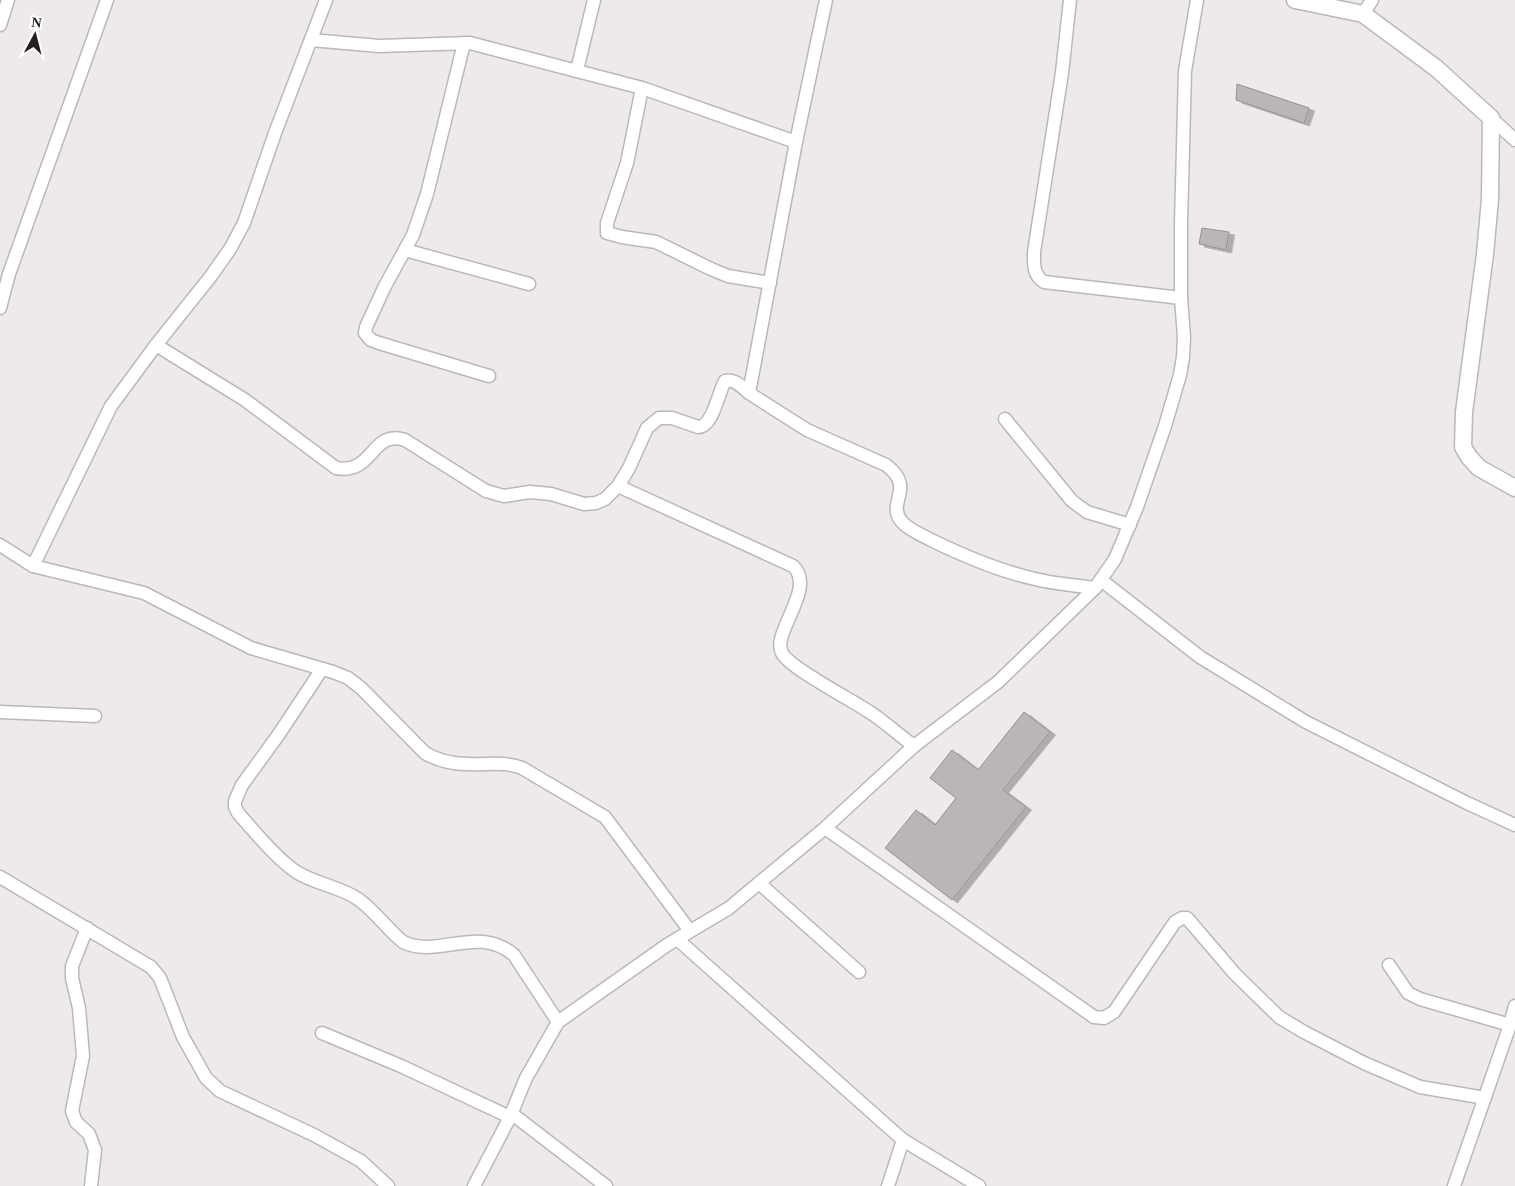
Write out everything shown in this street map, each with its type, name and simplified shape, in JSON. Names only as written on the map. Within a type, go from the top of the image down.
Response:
[{"type":"street","points":[[0,25],[8,0]]},
{"type":"street","points":[[0,308],[9,274],[107,0]]},
{"type":"street","points":[[33,566],[111,406],[156,344],[211,276],[239,231],[326,0]]},
{"type":"street","points":[[577,70],[594,0]]},
{"type":"street","points":[[749,393],[796,142],[826,0]]},
{"type":"street","points":[[1070,0],[1062,73],[1034,252],[1035,272],[1038,278],[1044,282],[1182,298]]},
{"type":"street","points":[[474,1186],[510,1115],[526,1078],[558,1022],[677,939],[729,908],[825,828],[914,746],[998,682],[1098,584],[1115,559],[1130,524],[1165,426],[1180,375],[1184,337],[1181,223],[1185,71],[1197,0]]},
{"type":"street","points":[[1295,0],[1363,14],[1436,68],[1515,140]]},
{"type":"street","points":[[1363,14],[1372,0]]},
{"type":"street","points":[[311,40],[379,46],[464,43],[577,70],[642,88],[796,142]]},
{"type":"street","points":[[464,43],[427,194],[413,235],[366,327],[365,333],[379,343],[489,376]]},
{"type":"street","points":[[642,88],[627,163],[607,223],[607,233],[656,242],[728,276],[770,283]]},
{"type":"street","points":[[1492,118],[1490,199],[1464,412],[1463,448],[1469,458],[1479,468],[1515,488]]},
{"type":"street","points":[[405,250],[529,284]]},
{"type":"street","points":[[156,344],[245,400],[336,468],[348,469],[358,466],[384,441],[396,438],[406,440],[486,491],[504,496],[530,492],[551,494],[584,504],[596,503],[605,499],[618,486],[629,468],[648,428],[653,422],[664,417],[702,427],[709,422],[725,381],[734,381],[749,393],[807,430],[886,465],[896,472],[900,481],[897,513],[902,522],[911,529],[954,551],[1014,573],[1036,579],[1098,584],[1200,657],[1306,722],[1468,804],[1515,825]]},
{"type":"street","points":[[1005,419],[1072,501],[1087,512],[1130,524]]},
{"type":"street","points":[[618,486],[793,566],[798,575],[799,589],[797,600],[780,644],[782,655],[797,667],[872,714],[914,746]]},
{"type":"street","points":[[0,545],[33,566],[144,593],[251,648],[348,678],[361,688],[425,753],[433,758],[465,764],[513,764],[522,768],[605,817],[690,931]]},
{"type":"street","points":[[322,669],[280,734],[242,785],[235,801],[238,813],[268,846],[295,871],[358,899],[403,942],[411,946],[425,946],[482,941],[507,950],[514,956],[558,1022]]},
{"type":"street","points":[[0,712],[95,716]]},
{"type":"street","points":[[825,828],[1094,1017],[1104,1018],[1114,1012],[1175,922],[1182,918],[1187,918],[1248,986],[1279,1016],[1304,1032],[1364,1063],[1420,1087],[1485,1098]]},
{"type":"street","points":[[0,877],[151,967],[160,978],[183,1038],[206,1078],[220,1091],[314,1135],[361,1160],[388,1186]]},
{"type":"street","points":[[759,883],[859,972]]},
{"type":"street","points":[[87,928],[72,966],[72,978],[80,1008],[83,1056],[72,1111],[76,1122],[89,1134],[95,1150],[91,1186]]},
{"type":"street","points":[[677,939],[902,1140],[979,1186]]},
{"type":"street","points":[[1389,965],[1408,994],[1510,1025]]},
{"type":"street","points":[[1454,1186],[1515,1006]]},
{"type":"street","points":[[322,1033],[510,1115],[606,1186]]},
{"type":"street","points":[[888,1186],[902,1140]]},
{"type":"building","points":[[1237,84],[1309,108],[1304,123],[1236,100]]},
{"type":"building","points":[[1202,228],[1229,232],[1226,250],[1199,244]]},
{"type":"building","points":[[1024,712],[1050,732],[1003,790],[1026,807],[952,900],[885,848],[916,810],[935,825],[956,798],[930,778],[952,750],[978,770]]}]
